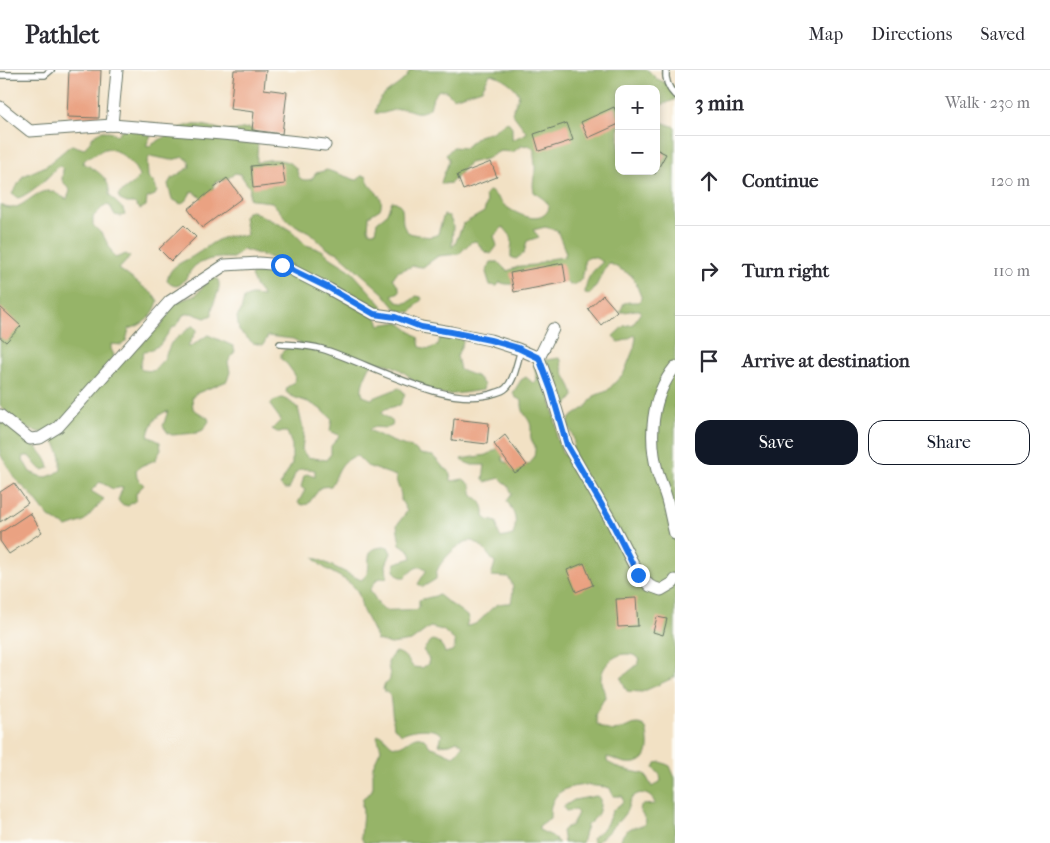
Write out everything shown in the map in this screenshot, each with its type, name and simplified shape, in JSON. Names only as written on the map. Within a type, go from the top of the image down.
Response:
[{"type":"street","points":[[112,125],[117,70]]},
{"type":"street","points":[[0,107],[30,131],[112,125],[325,145]]},
{"type":"street","points":[[0,415],[30,439],[40,438],[58,426],[170,301],[225,264],[259,263],[282,265],[329,288],[374,314],[395,317],[421,327],[490,340],[539,358]]},
{"type":"street","points":[[553,329],[539,358],[551,390],[567,445],[611,521],[638,575],[650,586],[661,590],[675,580]]},
{"type":"street","points":[[675,368],[662,387],[654,411],[653,440],[658,473],[675,534]]},
{"type":"lane","points":[[0,75],[45,75],[51,70]]},
{"type":"lane","points":[[666,70],[670,90],[675,95]]},
{"type":"lane","points":[[280,344],[302,345],[322,349],[421,388],[483,397],[505,389],[510,382],[520,350]]},
{"type":"green space","points":[[410,70],[648,70],[657,79],[675,87],[674,100],[660,105],[660,85],[615,85],[615,175],[660,175],[660,121],[675,127],[675,677],[642,692],[627,691],[621,678],[638,664],[640,659],[628,654],[616,657],[610,661],[603,671],[601,680],[605,697],[595,715],[597,724],[612,731],[636,724],[646,728],[648,748],[644,758],[634,763],[626,763],[607,757],[607,762],[621,769],[645,774],[652,787],[661,781],[660,775],[654,768],[656,763],[661,762],[670,766],[675,778],[675,843],[620,843],[625,832],[631,828],[644,825],[646,821],[639,809],[642,805],[655,804],[652,798],[640,793],[631,799],[625,814],[597,842],[593,842],[592,838],[605,827],[613,810],[623,802],[622,796],[613,796],[610,788],[579,786],[561,791],[555,797],[551,806],[550,818],[539,826],[539,830],[552,836],[559,843],[364,843],[361,837],[362,804],[363,798],[371,792],[373,787],[373,766],[381,749],[377,736],[381,736],[395,746],[404,744],[416,737],[421,737],[430,747],[453,756],[463,745],[457,741],[439,745],[442,735],[434,730],[417,730],[402,734],[394,728],[390,695],[383,690],[384,685],[390,678],[389,660],[395,652],[406,657],[413,667],[422,668],[428,664],[429,659],[423,650],[432,640],[440,644],[445,653],[452,651],[455,647],[455,641],[443,630],[430,627],[411,641],[391,644],[377,640],[363,611],[355,588],[322,566],[314,557],[361,580],[368,570],[372,550],[388,547],[391,553],[386,565],[387,577],[377,579],[370,590],[382,608],[384,610],[416,610],[419,607],[419,600],[439,595],[469,618],[466,626],[479,622],[497,605],[511,603],[512,583],[508,577],[491,576],[495,563],[482,547],[472,541],[457,547],[442,562],[436,573],[436,579],[423,587],[418,584],[426,571],[423,567],[417,567],[405,577],[400,577],[394,571],[395,563],[412,558],[410,551],[400,544],[397,525],[407,511],[401,500],[396,476],[367,466],[357,456],[346,461],[340,468],[331,486],[321,487],[308,504],[298,503],[305,490],[301,487],[304,476],[307,474],[315,477],[315,470],[302,469],[296,472],[289,489],[284,489],[280,485],[292,464],[292,445],[287,432],[277,432],[272,429],[281,420],[270,405],[273,401],[282,398],[298,408],[304,432],[302,450],[307,457],[326,460],[331,454],[331,446],[339,435],[330,431],[332,419],[318,407],[286,392],[287,387],[294,383],[295,375],[281,359],[281,353],[288,347],[302,344],[293,339],[268,336],[263,345],[253,343],[239,331],[237,317],[241,311],[244,298],[251,295],[263,296],[251,276],[254,272],[264,268],[293,265],[243,249],[233,258],[206,260],[197,264],[180,285],[172,285],[167,281],[174,267],[213,243],[229,236],[245,236],[247,234],[244,217],[247,212],[252,211],[285,227],[306,245],[322,250],[350,270],[382,305],[383,310],[373,308],[380,325],[398,322],[418,337],[420,347],[429,349],[438,345],[442,331],[460,333],[463,342],[457,356],[460,370],[478,377],[484,385],[483,390],[454,394],[431,394],[425,392],[410,377],[393,366],[382,363],[370,366],[362,385],[363,396],[371,399],[399,388],[405,395],[400,405],[385,409],[381,413],[393,422],[392,426],[387,428],[372,427],[369,430],[391,441],[415,449],[420,454],[433,456],[449,471],[451,480],[463,479],[467,482],[471,487],[473,496],[482,505],[484,517],[497,522],[501,538],[513,535],[515,525],[514,514],[507,501],[512,494],[509,487],[500,478],[485,482],[483,480],[485,465],[472,465],[461,459],[487,455],[503,445],[510,449],[502,457],[503,461],[525,466],[533,460],[535,446],[531,439],[531,427],[524,413],[522,401],[515,397],[513,393],[521,380],[526,377],[533,383],[537,380],[534,365],[540,361],[559,358],[574,396],[565,407],[560,402],[555,385],[548,386],[557,429],[556,437],[563,454],[567,456],[574,444],[568,425],[570,418],[586,407],[594,396],[607,391],[624,373],[636,338],[635,335],[618,342],[613,336],[624,326],[633,324],[641,312],[637,310],[620,312],[624,303],[639,302],[642,299],[631,275],[609,263],[593,291],[590,294],[585,293],[590,275],[603,262],[594,257],[584,261],[582,277],[578,283],[570,285],[547,273],[517,283],[505,284],[500,282],[497,286],[490,285],[486,272],[491,262],[498,262],[507,271],[521,266],[535,265],[549,259],[564,257],[566,253],[557,230],[545,227],[533,230],[539,237],[527,241],[524,253],[516,259],[511,257],[512,241],[510,235],[503,227],[494,236],[497,246],[491,254],[484,251],[476,241],[471,242],[459,254],[438,256],[423,267],[413,266],[397,272],[393,278],[399,287],[399,292],[392,295],[395,299],[404,303],[416,296],[422,299],[411,312],[398,311],[383,293],[338,253],[326,248],[309,232],[289,222],[272,202],[249,198],[250,188],[240,174],[235,173],[227,179],[215,182],[213,186],[213,202],[204,200],[193,191],[181,204],[172,199],[168,184],[171,179],[190,167],[189,161],[184,157],[171,160],[150,156],[147,161],[148,177],[154,183],[157,191],[155,195],[147,198],[146,206],[140,209],[134,203],[120,200],[118,195],[139,177],[135,168],[119,153],[114,150],[104,149],[87,158],[83,163],[102,175],[108,184],[109,195],[123,209],[125,215],[115,215],[110,206],[105,205],[93,217],[93,225],[103,235],[115,258],[126,254],[130,257],[119,269],[154,295],[158,301],[154,311],[147,319],[129,329],[126,341],[122,345],[111,344],[114,355],[110,367],[131,348],[140,346],[146,338],[162,325],[169,308],[174,303],[196,295],[209,279],[217,278],[219,286],[212,315],[205,318],[191,313],[183,315],[178,324],[171,329],[160,345],[143,353],[140,368],[153,371],[164,359],[171,343],[194,326],[197,330],[188,346],[190,347],[208,335],[233,346],[235,351],[228,362],[230,372],[227,381],[195,394],[192,398],[193,409],[208,418],[209,421],[203,430],[196,433],[172,435],[168,433],[163,426],[168,411],[154,420],[148,436],[160,442],[161,450],[155,460],[136,470],[137,478],[144,485],[136,493],[136,500],[128,506],[121,504],[118,500],[123,487],[113,489],[100,482],[91,491],[104,499],[84,521],[67,527],[49,517],[30,493],[16,480],[0,454],[0,419],[36,447],[47,461],[49,468],[43,470],[29,456],[24,456],[23,460],[30,472],[44,478],[55,474],[61,470],[61,457],[54,440],[66,425],[42,433],[20,426],[0,406],[0,204],[13,208],[42,192],[48,191],[67,199],[70,191],[62,180],[63,169],[60,166],[54,169],[42,183],[25,195],[18,198],[12,194],[23,176],[46,166],[72,145],[84,149],[93,137],[101,131],[117,135],[122,129],[130,125],[138,122],[146,123],[152,133],[146,146],[148,147],[166,136],[170,129],[191,125],[208,126],[230,131],[250,128],[256,135],[258,144],[257,163],[261,161],[282,160],[295,167],[299,177],[304,180],[312,179],[316,173],[327,170],[356,180],[361,176],[366,176],[369,184],[379,195],[381,201],[380,209],[369,216],[368,229],[370,232],[375,232],[377,222],[386,215],[392,201],[401,206],[404,227],[412,234],[427,237],[436,235],[444,215],[449,216],[453,225],[452,247],[463,224],[484,212],[487,192],[490,191],[512,211],[529,217],[539,217],[548,211],[548,204],[534,192],[534,150],[529,145],[521,146],[513,152],[500,151],[486,159],[469,163],[451,183],[441,183],[448,165],[449,159],[446,155],[453,147],[465,148],[478,136],[492,132],[506,122],[512,127],[512,140],[527,133],[512,113],[519,95],[515,88],[503,79],[490,74],[482,89],[453,98],[446,91],[439,90],[433,97],[430,108],[425,111],[417,112],[403,109],[375,113],[381,99],[407,76]]},
{"type":"green space","points":[[596,796],[600,798],[600,807],[594,819],[587,825],[582,843],[564,843],[562,831],[572,825],[578,813],[575,810],[566,811],[563,807],[574,800]]},
{"type":"building","points":[[69,70],[101,70],[99,118],[67,117]]},
{"type":"building","points":[[234,70],[266,70],[264,89],[287,92],[282,134],[252,130],[254,112],[230,109]]},
{"type":"building","points":[[614,107],[615,109],[615,126],[588,138],[581,122]]},
{"type":"building","points":[[567,123],[573,140],[539,151],[534,134]]},
{"type":"building","points":[[660,151],[666,154],[660,165]]},
{"type":"building","points":[[491,162],[497,177],[463,190],[457,175]]},
{"type":"building","points":[[282,163],[285,184],[253,188],[251,166]]},
{"type":"building","points":[[227,178],[242,198],[202,228],[188,209]]},
{"type":"building","points":[[184,225],[196,237],[171,261],[159,249]]},
{"type":"building","points":[[563,263],[566,282],[514,292],[510,273]]},
{"type":"building","points":[[603,295],[617,311],[601,325],[588,309]]},
{"type":"building","points":[[0,307],[21,326],[6,342],[0,337]]},
{"type":"building","points":[[454,419],[489,423],[487,444],[452,440]]},
{"type":"building","points":[[505,435],[527,465],[515,473],[494,444]]},
{"type":"building","points":[[14,483],[28,503],[0,522],[0,492]]},
{"type":"building","points":[[30,513],[42,532],[9,554],[0,541],[0,533]]},
{"type":"building","points":[[584,563],[593,585],[576,592],[567,570]]},
{"type":"building","points":[[636,598],[638,626],[618,627],[616,599]]},
{"type":"building","points":[[657,617],[667,619],[663,635],[653,632]]},
{"type":"route","points":[[282,265],[329,288],[374,314],[395,317],[421,327],[490,340],[518,348],[539,358],[551,390],[567,445],[611,521],[638,575]]}]
